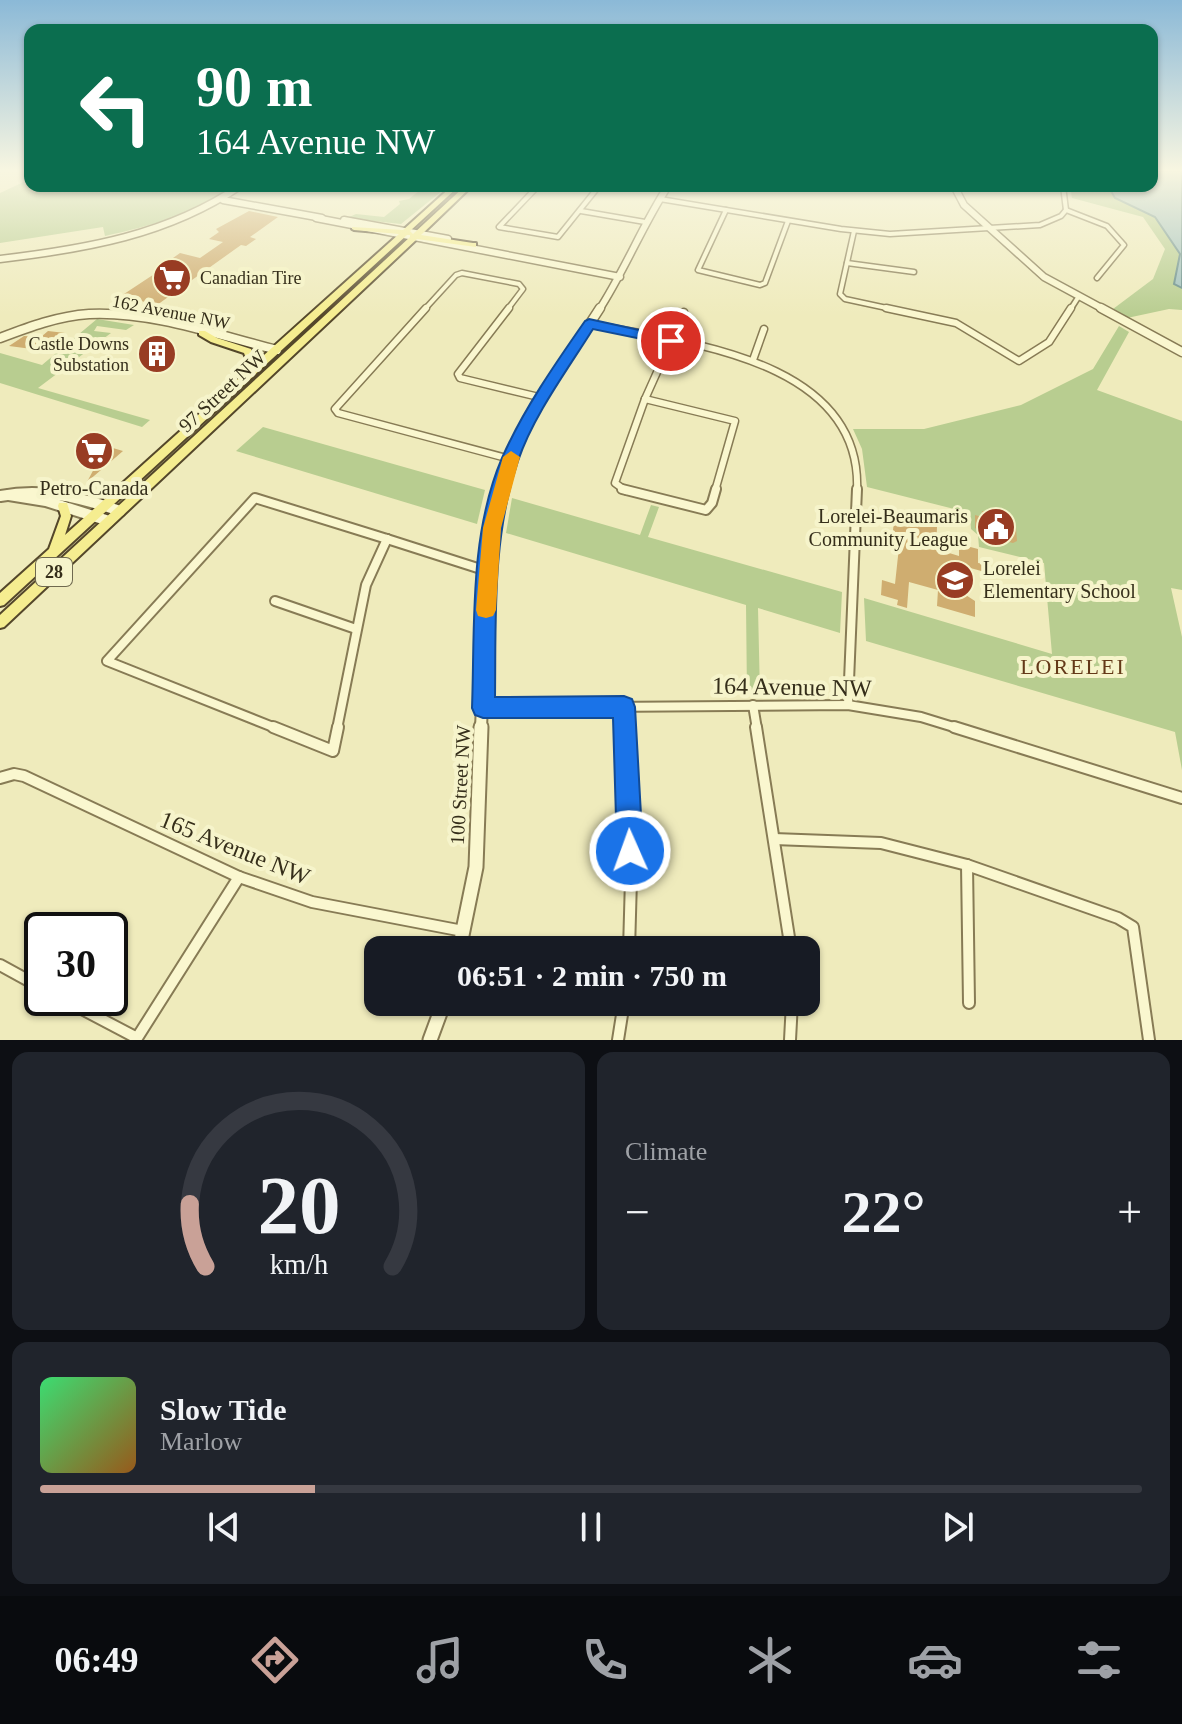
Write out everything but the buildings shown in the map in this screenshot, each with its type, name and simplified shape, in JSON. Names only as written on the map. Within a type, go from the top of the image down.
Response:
[{"type":"main road","points":[[382,226],[399,226],[419,220]]},
{"type":"main road","name":"97 Street NW","points":[[0,601],[420,220]]},
{"type":"main road","points":[[382,267],[410,249],[440,241],[431,229],[431,221]]},
{"type":"main road","name":"97 Street NW","points":[[0,623],[431,221]]},
{"type":"main road","points":[[354,228],[473,245]]},
{"type":"main road","points":[[202,333],[248,351],[251,361],[239,384]]},
{"type":"main road","points":[[53,553],[65,519],[63,506]]},
{"type":"street","points":[[0,259],[110,240],[178,220]]},
{"type":"street","points":[[322,220],[354,228]]},
{"type":"street","points":[[329,220],[382,226],[404,234]]},
{"type":"street","points":[[506,220],[499,227],[558,237],[573,220]]},
{"type":"street","points":[[631,220],[645,222]]},
{"type":"street","points":[[722,220],[698,270],[760,285],[765,283],[788,221]]},
{"type":"street","points":[[780,220],[854,231],[918,234],[1040,225],[1053,220]]},
{"type":"street","points":[[979,220],[1044,277],[1182,352]]},
{"type":"street","points":[[1093,220],[1105,224],[1123,240],[1124,245],[1097,278]]},
{"type":"street","name":"100 Street NW","points":[[463,936],[476,867],[487,571],[492,528],[510,459],[543,398],[620,277],[645,222]]},
{"type":"street","points":[[854,231],[840,294],[845,299],[956,323],[1019,361],[1049,342],[1079,296]]},
{"type":"street","points":[[415,236],[620,277]]},
{"type":"street","points":[[440,241],[502,253]]},
{"type":"street","points":[[847,263],[914,272]]},
{"type":"street","points":[[510,459],[338,413],[335,409],[456,275],[462,273],[519,284],[523,289],[458,374],[543,398]]},
{"type":"street","points":[[645,399],[735,421],[712,503],[706,510],[659,500],[615,485],[645,399],[684,312]]},
{"type":"street","name":"162 Avenue NW","points":[[0,338],[66,317],[101,314],[290,353]]},
{"type":"street","points":[[589,324],[753,360],[799,383],[835,417],[847,433],[857,463],[848,705]]},
{"type":"street","points":[[753,360],[764,329]]},
{"type":"street","points":[[3,495],[27,489],[44,490],[120,511]]},
{"type":"street","points":[[3,495],[63,506],[109,521]]},
{"type":"street","points":[[387,539],[366,585],[333,751],[107,661],[255,498],[387,539],[487,571]]},
{"type":"street","points":[[275,601],[356,629]]},
{"type":"street","points":[[753,705],[789,936]]},
{"type":"street","name":"164 Avenue NW","points":[[483,708],[848,705],[921,717],[1182,798]]},
{"type":"street","points":[[624,707],[631,879],[629,936]]},
{"type":"street","name":"165 Avenue NW","points":[[0,778],[14,774],[24,776],[239,877],[312,902],[465,931]]},
{"type":"street","points":[[774,839],[881,843],[967,865],[1118,918],[1133,927],[1149,1040]]},
{"type":"street","points":[[967,865],[969,1003]]},
{"type":"street","points":[[95,1016],[137,1038],[239,877]]},
{"type":"street","points":[[0,965],[24,978]]},
{"type":"street","points":[[430,1040],[439,1016]]},
{"type":"street","points":[[618,1040],[622,1016]]},
{"type":"street","points":[[790,1040],[791,1016]]},
{"type":"green space","points":[[0,220],[165,220],[105,236],[103,227],[0,243]]},
{"type":"green space","points":[[361,220],[407,220],[401,224]]},
{"type":"green space","points":[[1145,220],[1182,220],[1182,310],[1169,309],[1127,318],[1113,309],[1153,279],[1165,249]]},
{"type":"green space","points":[[97,319],[134,325],[126,330],[97,326],[94,331],[111,333],[38,388],[150,420],[142,427],[0,383],[0,353],[42,365]]},
{"type":"green space","points":[[1119,326],[1129,332],[1097,390],[1182,421],[1182,590],[1171,588],[1182,637],[1182,770],[1175,732],[866,641],[864,598],[1052,654],[1044,563],[979,547],[978,535],[971,529],[970,513],[867,487],[862,449],[853,429],[924,429],[1021,405],[1093,369]]},
{"type":"green space","points":[[263,427],[485,490],[477,524],[236,451]]},
{"type":"green space","points":[[512,498],[640,535],[651,505],[659,507],[648,537],[842,592],[840,633],[758,608],[760,695],[747,695],[746,605],[506,533]]},
{"type":"water","points":[[1157,220],[1182,220],[1182,288],[1174,284],[1180,254]]},
{"type":"slow traffic","points":[[486,610],[492,528],[511,457]]},
{"type":"place","name":"Canadian Tire","points":[[172,278]]},
{"type":"place","name":"Castle Downs Substation","points":[[157,354]]},
{"type":"place","name":"Petro-Canada","points":[[94,451]]},
{"type":"place","name":"Lorelei-Beaumaris Community League","points":[[996,527]]},
{"type":"place","name":"Lorelei Elementary School","points":[[955,580]]},
{"type":"district","name":"LORELEI","points":[[1073,666]]},
{"type":"route","points":[[630,851],[624,707],[483,708],[487,571],[492,528],[510,459],[589,324],[671,341]]}]
